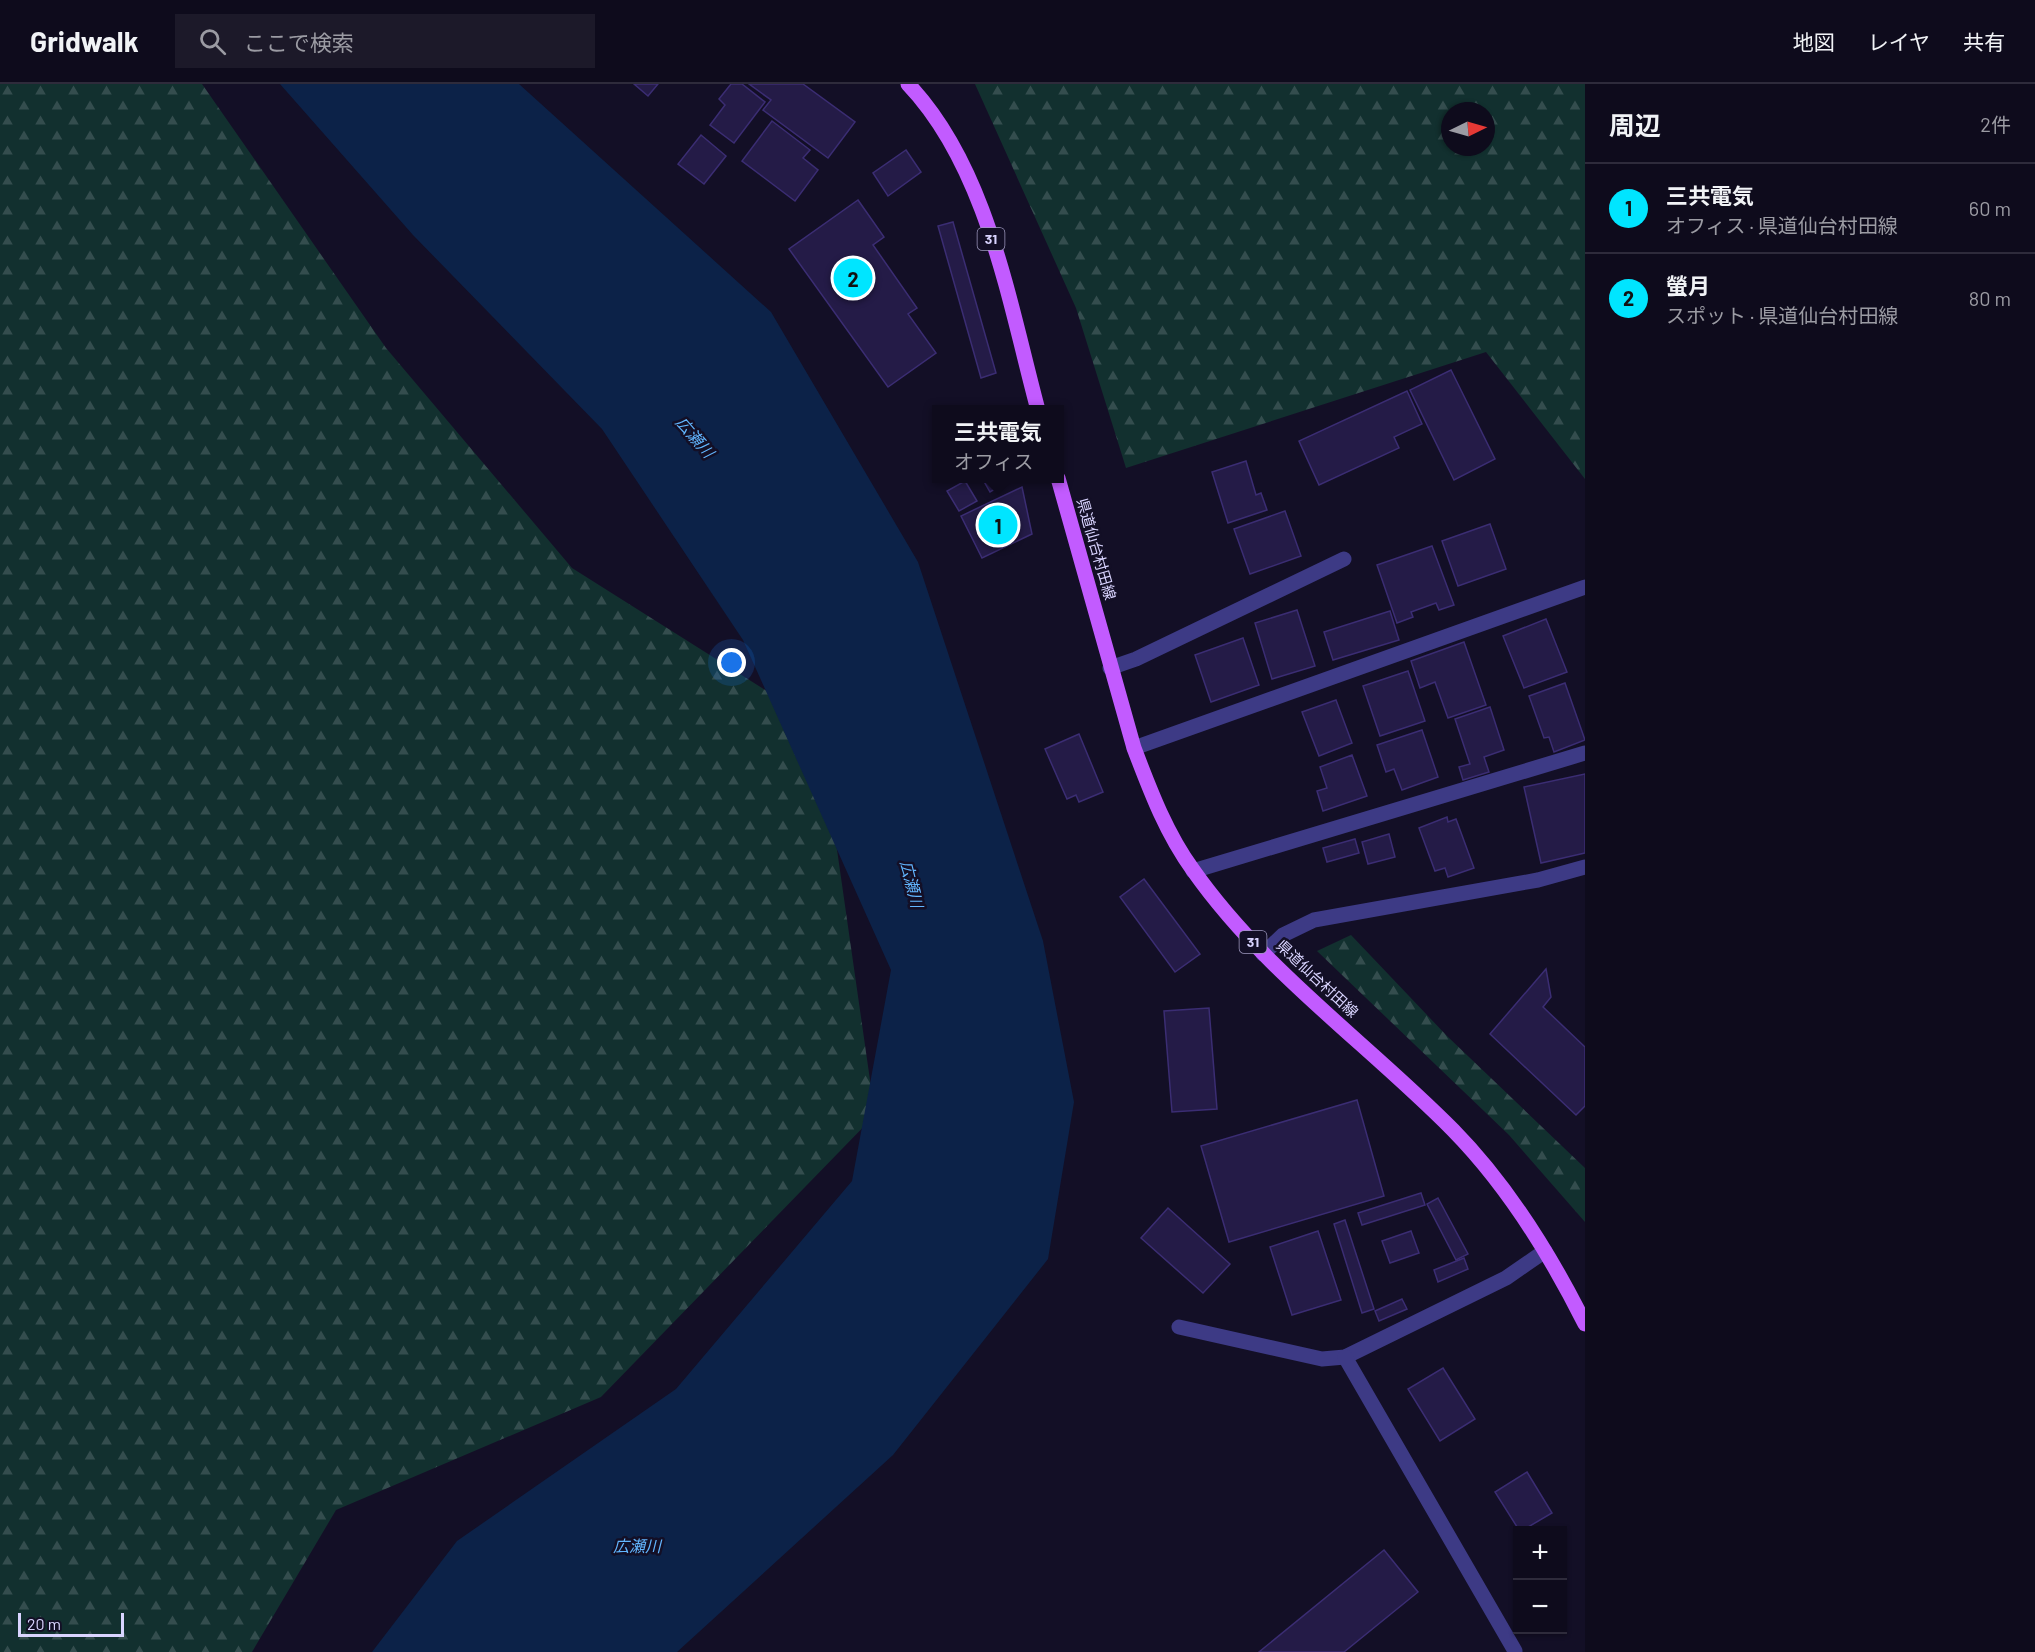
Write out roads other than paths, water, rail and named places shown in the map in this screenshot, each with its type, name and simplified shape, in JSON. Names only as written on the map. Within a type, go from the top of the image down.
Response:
[{"type":"main road","name":"31","points":[[908,84],[940,125],[985,218],[1037,405]]},
{"type":"main road","name":"県道仙台村田線","points":[[1059,483],[1134,748],[1158,808],[1193,871],[1263,954],[1453,1131],[1506,1191],[1545,1251],[1585,1324]]},
{"type":"street","points":[[1110,668],[1136,659],[1344,559]]},
{"type":"street","points":[[1134,748],[1585,587]]},
{"type":"street","points":[[1193,871],[1585,753]]},
{"type":"street","points":[[1263,954],[1284,935],[1314,920],[1538,880],[1585,867]]},
{"type":"street","points":[[1179,1327],[1322,1359],[1345,1357],[1506,1278],[1545,1251]]},
{"type":"street","points":[[1345,1357],[1515,1651]]},
{"type":"water","name":"広瀬川","points":[[280,84],[519,84],[771,312],[918,562],[1043,941],[1074,1102],[1048,1259],[893,1455],[677,1652],[372,1652],[457,1541],[676,1389],[852,1181],[891,970],[743,640],[602,429],[413,235]]},
{"type":"place","name":"螢月","points":[[853,278]]},
{"type":"place","name":"三共電気","points":[[998,525]]}]
